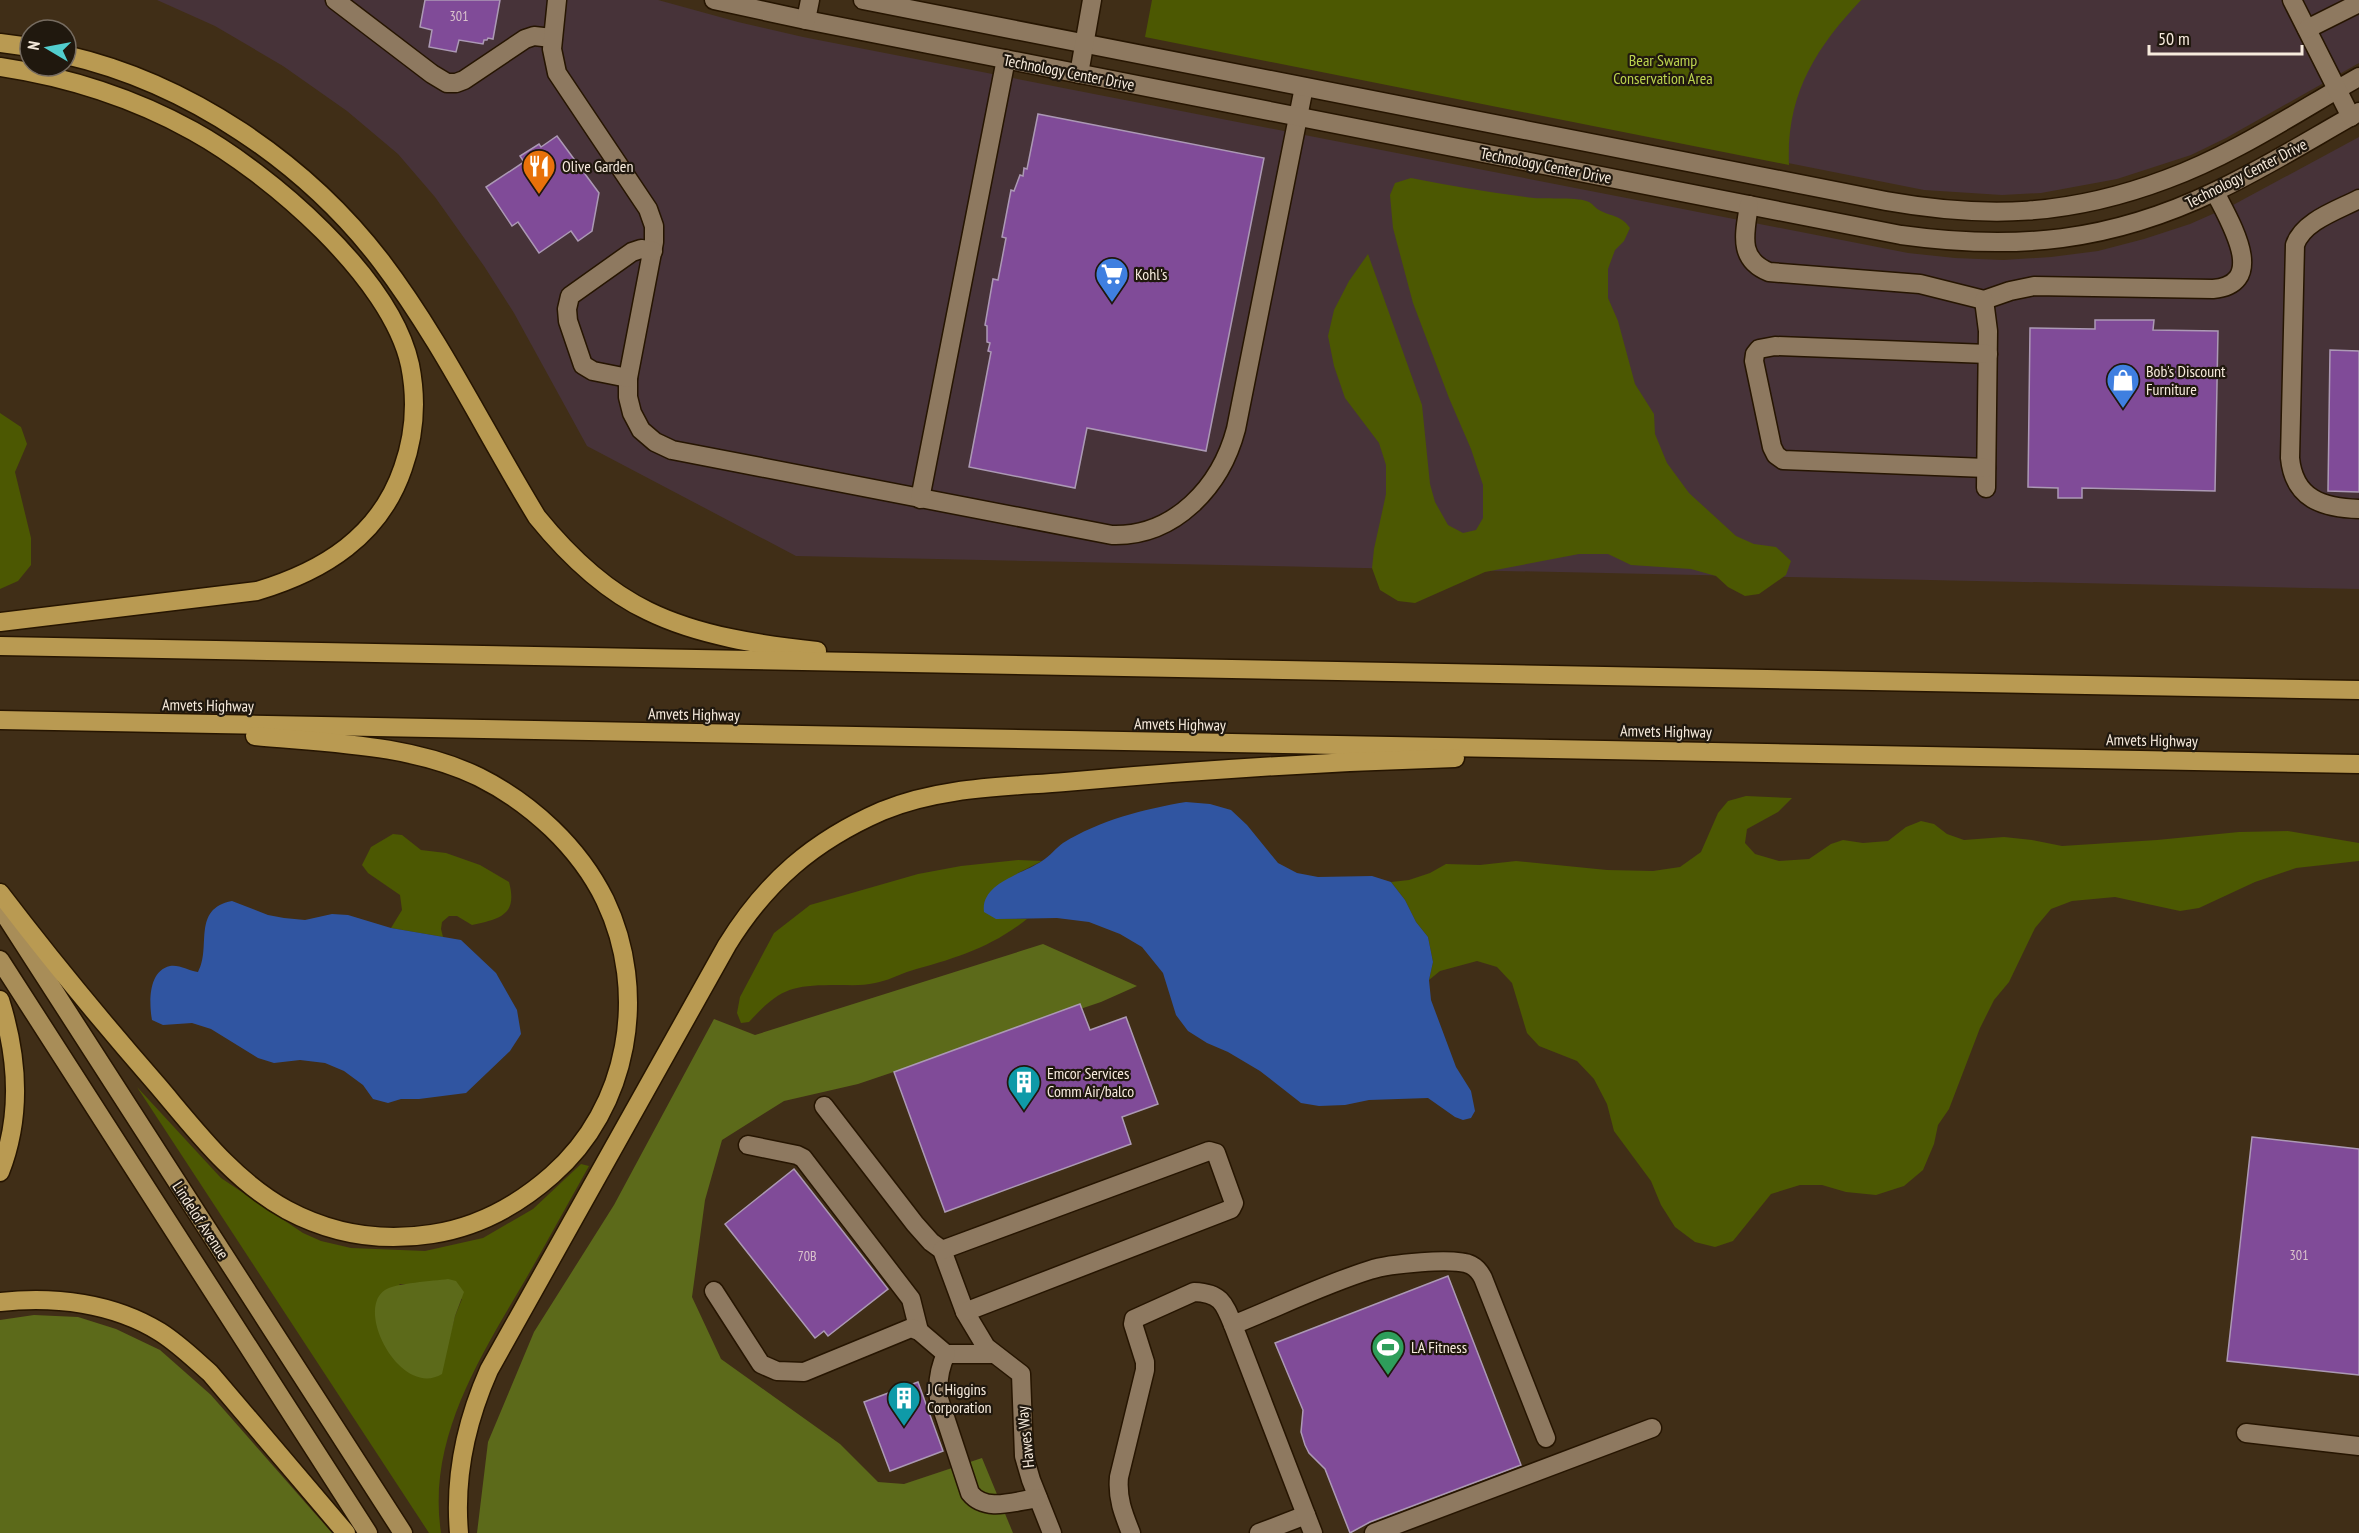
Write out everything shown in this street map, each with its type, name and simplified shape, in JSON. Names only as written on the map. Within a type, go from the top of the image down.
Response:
[{"type":"highway","points":[[0,43],[18,45]]},
{"type":"highway","points":[[78,59],[146,82],[204,110],[274,156],[324,198],[381,260],[410,303],[537,517],[558,543],[582,566],[635,604],[676,622],[765,644],[825,652],[998,665]]},
{"type":"highway","points":[[0,67],[66,80],[137,104],[192,131],[229,153],[275,187],[337,245],[385,309],[400,336],[410,364],[415,408],[409,451],[400,477],[386,504],[369,527],[338,556],[316,568],[284,583],[226,596],[0,622]]},
{"type":"highway","points":[[0,646],[2359,690]]},
{"type":"highway","name":"Amvets Highway","points":[[0,720],[2359,764]]},
{"type":"highway","points":[[0,893],[109,1030],[224,1162],[259,1192],[311,1222],[339,1230],[384,1238],[416,1237],[446,1232],[475,1223],[518,1203],[565,1164],[584,1142],[606,1105],[624,1051],[628,1021],[628,990],[621,945],[606,902],[590,874],[569,846],[518,800],[477,777],[449,765],[383,750],[88,722]]},
{"type":"highway","points":[[459,1533],[459,1477],[463,1447],[476,1398],[493,1362],[739,925],[764,892],[819,845],[882,811],[913,800],[962,791],[1266,766],[1681,751]]},
{"type":"highway","points":[[0,1000],[9,1027],[15,1073],[13,1126],[0,1172]]},
{"type":"highway","points":[[0,1302],[60,1301],[89,1305],[118,1313],[159,1332],[210,1373],[346,1533]]},
{"type":"main road","name":"Lindelof Avenue","points":[[0,907],[403,1533]]},
{"type":"main road","name":"Lindelof Avenue","points":[[0,960],[368,1533]]},
{"type":"street","points":[[556,0],[552,38],[553,59],[557,73],[648,209],[654,226],[653,251],[628,378],[629,405],[636,422],[648,437],[662,447],[1102,534],[1122,536],[1143,532],[1166,523],[1186,509],[1206,490],[1228,456],[1236,429],[1304,87]]},
{"type":"street","name":"Technology Center Drive","points":[[714,0],[1901,235],[1953,242],[2003,244],[2052,240],[2131,224],[2215,192],[2355,115]]},
{"type":"street","points":[[806,20],[810,0]]},
{"type":"street","name":"Technology Center Drive","points":[[863,0],[1905,204],[1956,212],[2048,210],[2123,194],[2168,179],[2216,157],[2359,77]]},
{"type":"street","points":[[1079,74],[1092,0]]},
{"type":"street","points":[[2292,0],[2337,89],[2355,115]]},
{"type":"street","points":[[337,1],[447,83],[460,82],[530,37],[552,38]]},
{"type":"street","points":[[2307,29],[2359,3]]},
{"type":"street","points":[[920,499],[1006,59]]},
{"type":"street","points":[[1749,205],[1745,236],[1747,253],[1756,265],[1769,272],[1920,284],[1984,300],[2034,286],[2213,289],[2229,285],[2240,272],[2241,247],[2215,192]]},
{"type":"street","points":[[2359,199],[2308,227],[2296,242],[2290,458],[2295,477],[2309,497],[2331,507],[2359,509]]},
{"type":"street","points":[[628,378],[589,370],[583,365],[568,321],[568,302],[575,291],[632,252],[641,249],[653,251]]},
{"type":"street","points":[[1984,300],[1989,331],[1986,488]]},
{"type":"street","points":[[1986,468],[1783,460],[1776,455],[1772,447],[1754,361],[1759,349],[1775,346],[1988,354]]},
{"type":"street","points":[[824,1106],[915,1224],[931,1242],[942,1250],[965,1312],[977,1335],[993,1354]]},
{"type":"street","points":[[748,1145],[803,1158],[911,1299],[919,1331]]},
{"type":"street","points":[[942,1250],[1209,1151],[1216,1153],[1234,1203],[1231,1209],[965,1312]]},
{"type":"street","points":[[1233,1325],[1371,1269],[1403,1264],[1463,1262],[1479,1270],[1483,1278],[1546,1438]]},
{"type":"street","points":[[714,1291],[761,1364],[777,1371],[804,1372],[903,1329],[911,1328],[919,1331],[946,1354],[993,1354]]},
{"type":"street","points":[[1131,1533],[1117,1493],[1145,1370],[1145,1362],[1133,1324],[1134,1319],[1194,1292],[1213,1294],[1221,1300],[1233,1325],[1314,1533]]},
{"type":"street","points":[[946,1354],[940,1368],[939,1399],[970,1493],[976,1500],[985,1504],[1038,1498]]},
{"type":"street","name":"Hawes Way","points":[[993,1354],[1020,1374],[1024,1456],[1052,1533]]},
{"type":"street","points":[[1374,1533],[1652,1428]]},
{"type":"street","points":[[2246,1433],[2359,1446]]},
{"type":"street","points":[[1259,1533],[1306,1515]]},
{"type":"shaded area","points":[[157,0],[658,0],[803,37],[1908,253],[1955,258],[2003,260],[2051,257],[2098,251],[2144,239],[2190,224],[2233,205],[2359,137],[2359,589],[796,556],[587,446],[514,313],[484,266],[435,197],[398,154],[347,111],[283,66],[215,26]]},
{"type":"shaded area","points":[[1765,0],[2359,0],[2359,63],[2226,138],[2191,155],[2117,179],[2041,193],[2002,195],[1924,190],[1708,147]]},
{"type":"green space","name":"Bear Swamp Conservation Area","points":[[1152,0],[1861,0],[1817,55],[1798,95],[1789,140],[1789,165],[1145,37]]},
{"type":"green space","points":[[1411,178],[1518,196],[1585,200],[1627,224],[1630,228],[1624,241],[1615,250],[1608,269],[1608,298],[1618,321],[1635,384],[1654,414],[1655,434],[1667,463],[1689,493],[1736,536],[1754,544],[1776,547],[1791,561],[1786,575],[1759,594],[1745,596],[1728,587],[1716,576],[1691,569],[1631,565],[1608,554],[1579,554],[1485,572],[1415,603],[1398,601],[1380,590],[1372,568],[1386,494],[1386,465],[1379,443],[1345,398],[1334,366],[1328,336],[1334,310],[1349,281],[1368,254],[1422,405],[1430,484],[1435,502],[1448,525],[1463,533],[1476,530],[1483,518],[1483,485],[1413,303],[1393,228],[1390,195],[1395,183]]},
{"type":"green space","points":[[0,413],[21,427],[27,444],[15,472],[31,538],[31,565],[18,581],[0,589]]},
{"type":"green space","points":[[1746,796],[1792,798],[1778,812],[1747,829],[1745,843],[1755,854],[1779,861],[1809,859],[1831,844],[1843,840],[1863,843],[1888,841],[1906,827],[1921,821],[1934,824],[1947,834],[1964,840],[2004,837],[2062,846],[2239,832],[2288,831],[2359,843],[2359,861],[2296,868],[2255,882],[2199,908],[2180,911],[2115,897],[2072,901],[2051,909],[2035,928],[2009,982],[1994,1000],[1980,1028],[1949,1109],[1938,1125],[1934,1144],[1923,1170],[1904,1186],[1876,1195],[1846,1192],[1822,1185],[1800,1185],[1771,1194],[1733,1241],[1715,1247],[1695,1242],[1675,1227],[1661,1205],[1651,1181],[1614,1131],[1607,1104],[1594,1079],[1577,1061],[1539,1046],[1527,1033],[1512,983],[1497,967],[1477,961],[1440,971],[1429,980],[1433,962],[1428,937],[1391,882],[1409,880],[1430,873],[1446,864],[1480,865],[1516,861],[1607,870],[1653,871],[1680,867],[1701,852],[1718,813],[1728,801]]},
{"type":"green space","points":[[393,834],[402,835],[421,850],[446,853],[480,865],[509,882],[511,902],[509,909],[498,917],[472,925],[457,916],[449,916],[442,922],[443,937],[391,928],[402,910],[400,895],[368,873],[362,865],[371,847]]},
{"type":"green space","points":[[1018,860],[1042,861],[1018,873],[996,919],[1027,919],[1000,938],[956,957],[879,982],[861,985],[809,986],[788,991],[770,1002],[749,1022],[741,1023],[737,1013],[740,997],[774,933],[810,905],[918,874],[961,866]]},
{"type":"green space","points":[[1043,944],[1137,986],[1101,1002],[858,1084],[784,1101],[722,1140],[705,1200],[692,1297],[721,1359],[840,1444],[878,1482],[904,1484],[982,1458],[1013,1533],[477,1533],[488,1442],[534,1332],[614,1205],[714,1019],[755,1035]]},
{"type":"green space","points":[[137,1087],[221,1178],[303,1233],[321,1241],[351,1248],[425,1251],[483,1238],[533,1209],[581,1164],[589,1166],[490,1341],[460,1402],[449,1433],[442,1465],[439,1499],[441,1533],[429,1533]],"holes":[[[399,1284],[418,1284],[462,1299],[449,1339]]]},
{"type":"green space","points":[[448,1279],[456,1281],[464,1292],[455,1316],[442,1374],[427,1378],[411,1374],[398,1364],[386,1349],[375,1315],[377,1300],[385,1290],[390,1288]]},
{"type":"green space","points":[[34,1315],[78,1317],[116,1329],[160,1350],[211,1395],[332,1533],[0,1533],[0,1320]]},
{"type":"water","points":[[1186,802],[1210,804],[1231,810],[1247,825],[1278,863],[1297,873],[1318,877],[1372,876],[1391,882],[1428,937],[1433,962],[1429,980],[1431,1000],[1456,1067],[1471,1091],[1475,1111],[1471,1118],[1463,1120],[1455,1117],[1428,1098],[1369,1100],[1345,1105],[1319,1106],[1301,1103],[1260,1071],[1188,1031],[1176,1015],[1163,973],[1142,947],[1120,934],[1089,922],[1057,918],[996,919],[984,912],[989,894],[1004,880],[1034,866],[1077,835],[1123,816]]},
{"type":"water","points":[[232,901],[268,915],[284,918],[305,920],[332,914],[348,915],[391,928],[461,940],[496,973],[517,1010],[521,1034],[510,1051],[466,1093],[401,1099],[388,1103],[373,1099],[363,1085],[344,1071],[325,1063],[300,1060],[274,1063],[258,1058],[211,1029],[192,1023],[163,1025],[152,1020],[150,1005],[157,974],[170,966],[198,972],[202,962],[207,920],[211,912],[219,905]]},
{"type":"building","points":[[425,0],[500,0],[493,39],[484,40],[483,44],[459,40],[456,52],[429,47],[432,30],[420,27]]},
{"type":"building","name":"Kohl's","points":[[1038,114],[1264,158],[1206,451],[1087,428],[1075,488],[969,467],[991,352],[988,351],[990,343],[987,342],[987,326],[985,325],[993,279],[998,280],[1006,238],[1002,237],[1011,190],[1014,191],[1020,175],[1023,176],[1024,168],[1027,169]]},
{"type":"building","name":"Olive Garden","points":[[557,136],[599,193],[592,231],[578,241],[571,231],[539,253],[518,222],[512,226],[486,187],[524,162],[520,156],[539,144],[541,147]]},
{"type":"building","name":"Bob's Discount Furniture","points":[[2095,320],[2154,320],[2153,330],[2218,331],[2215,491],[2082,488],[2082,498],[2058,498],[2058,488],[2028,487],[2030,328],[2095,329]]},
{"type":"building","points":[[2330,350],[2359,351],[2359,492],[2328,491]]},
{"type":"building","name":"Emcor Services Comm Air/balco","points":[[1080,1004],[1090,1030],[1126,1017],[1158,1104],[1122,1117],[1131,1144],[945,1212],[894,1072]]},
{"type":"building","points":[[2252,1137],[2359,1149],[2359,1375],[2227,1361]]},
{"type":"building","points":[[794,1169],[888,1289],[828,1336],[824,1331],[815,1338],[725,1224]]},
{"type":"building","name":"LA Fitness","points":[[1448,1276],[1521,1465],[1370,1522],[1350,1533],[1325,1469],[1309,1453],[1305,1445],[1301,1432],[1303,1410],[1275,1343]]},
{"type":"building","name":"J C Higgins Corporation","points":[[918,1382],[943,1451],[890,1471],[864,1402]]},
{"type":"place","name":"Olive Garden","points":[[539,195]]},
{"type":"place","name":"Kohl's","points":[[1112,303]]},
{"type":"place","name":"Bob's Discount Furniture","points":[[2123,409]]},
{"type":"place","name":"Emcor Services Comm Air/balco","points":[[1024,1111]]},
{"type":"place","name":"LA Fitness","points":[[1388,1376]]},
{"type":"place","name":"J C Higgins Corporation","points":[[904,1427]]}]
